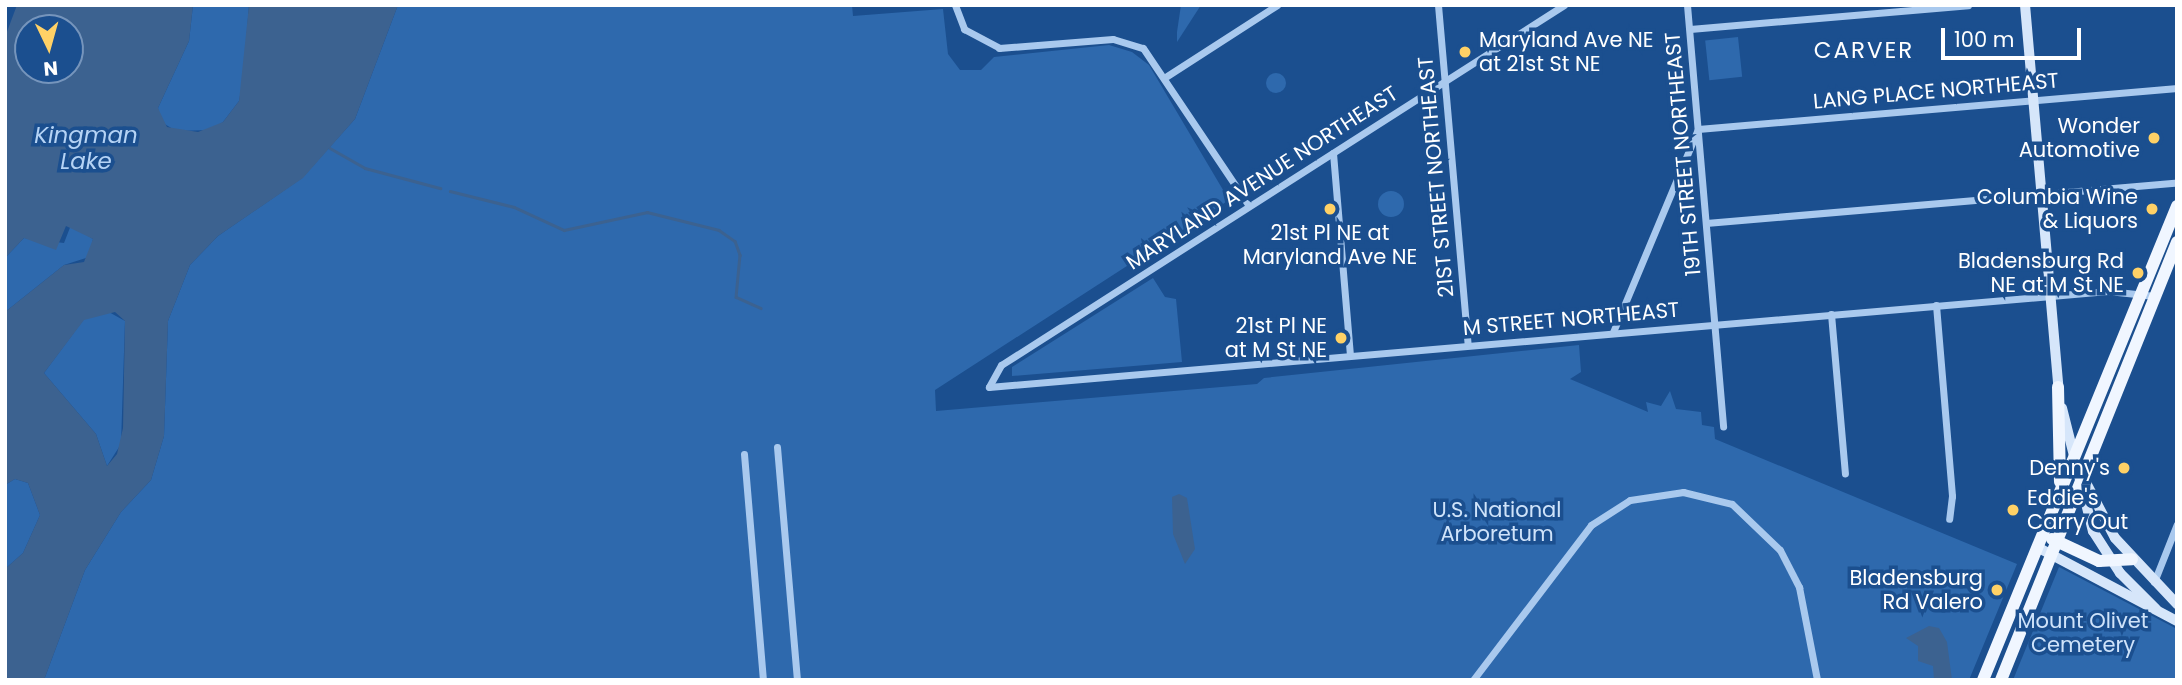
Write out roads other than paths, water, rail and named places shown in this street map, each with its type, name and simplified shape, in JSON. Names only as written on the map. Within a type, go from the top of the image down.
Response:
[{"type":"main road","points":[[2025,5],[2058,387],[2061,486]]},
{"type":"main road","points":[[1983,680],[2074,454],[2173,244],[2177,206]]},
{"type":"main road","points":[[1990,663],[2003,674],[2082,483],[2149,293]]},
{"type":"main road","points":[[2058,387],[2093,531],[2112,562],[2156,609]]},
{"type":"main road","points":[[2082,483],[2132,559],[2153,583],[2177,604]]},
{"type":"main road","points":[[2040,540],[2177,621]]},
{"type":"main road","points":[[2055,547],[2112,562],[2132,559]]},
{"type":"street","points":[[955,5],[956,20],[971,36],[999,48],[1123,40],[1147,51],[1167,76],[1249,206]]},
{"type":"street","points":[[1167,76],[1277,5]]},
{"type":"street","name":"21ST STREET NORTHEAST","points":[[1438,5],[1468,345]]},
{"type":"street","name":"MARYLAND AVENUE NORTHEAST","points":[[989,387],[1001,365],[1564,5]]},
{"type":"street","name":"19TH STREET NORTHEAST","points":[[1688,5],[1723,426]]},
{"type":"street","points":[[1690,29],[1968,5]]},
{"type":"street","name":"LANG PLACE NORTHEAST","points":[[1699,130],[2177,88]]},
{"type":"street","points":[[1613,332],[1699,130]]},
{"type":"street","points":[[1333,153],[1350,355]]},
{"type":"street","points":[[1706,223],[2177,183]]},
{"type":"street","name":"M STREET NORTHEAST","points":[[989,387],[2050,295],[2149,293]]},
{"type":"street","points":[[1936,305],[1952,496],[1949,519]]},
{"type":"street","points":[[1831,314],[1845,473]]},
{"type":"street","points":[[777,447],[797,680]]},
{"type":"street","points":[[744,453],[763,680]]},
{"type":"street","points":[[1473,680],[1591,525],[1630,500],[1683,492],[1736,507],[1780,550],[1799,587],[1817,680]]},
{"type":"street","points":[[2153,583],[2177,524]]},
{"type":"water","name":"Kingman Lake","points":[[17,5],[193,5],[189,41],[158,108],[167,127],[198,132],[223,122],[239,101],[249,5],[398,5],[355,119],[303,178],[218,236],[190,265],[168,321],[164,436],[151,480],[121,512],[85,570],[44,680],[5,680],[5,569],[23,553],[40,515],[28,483],[15,479],[5,485],[5,312],[64,265],[84,262],[93,239],[66,226],[56,250],[24,238],[5,258],[5,37]],"holes":[[[115,312],[125,321],[123,428],[117,454],[107,466],[96,434],[44,373],[84,320]]]},
{"type":"water","points":[[1179,494],[1187,498],[1195,549],[1185,564],[1173,534],[1172,497]]},
{"type":"water","points":[[1929,626],[1939,628],[1947,642],[1952,680],[1934,680],[1933,666],[1918,661],[1918,646],[1906,638]]},
{"type":"waterway","points":[[330,148],[365,168],[440,188]]},
{"type":"waterway","points":[[450,191],[514,207],[564,230],[647,212],[719,230],[735,241],[740,255],[736,297],[761,308]]},
{"type":"place","name":"Maryland Ave NE at 21st St NE","points":[[1465,52]]},
{"type":"place","name":"Wonder Automotive","points":[[2154,138]]},
{"type":"place","name":"21st Pl NE at Maryland Ave NE","points":[[1330,209]]},
{"type":"place","name":"Columbia Wine & Liquors","points":[[2152,209]]},
{"type":"place","name":"Bladensburg Rd NE at M St NE","points":[[2138,273]]},
{"type":"place","name":"21st Pl NE at M St NE","points":[[1341,338]]},
{"type":"place","name":"Denny's","points":[[2124,468]]},
{"type":"place","name":"Eddie's Carry Out","points":[[2013,510]]},
{"type":"place","name":"Bladensburg Rd Valero","points":[[1997,590]]},
{"type":"district","name":"CARVER","points":[[1864,50]]},
{"type":"park label","name":"U.S. National Arboretum","points":[[1497,522]]},
{"type":"park label","name":"Mount Olivet Cemetery","points":[[2083,633]]}]
